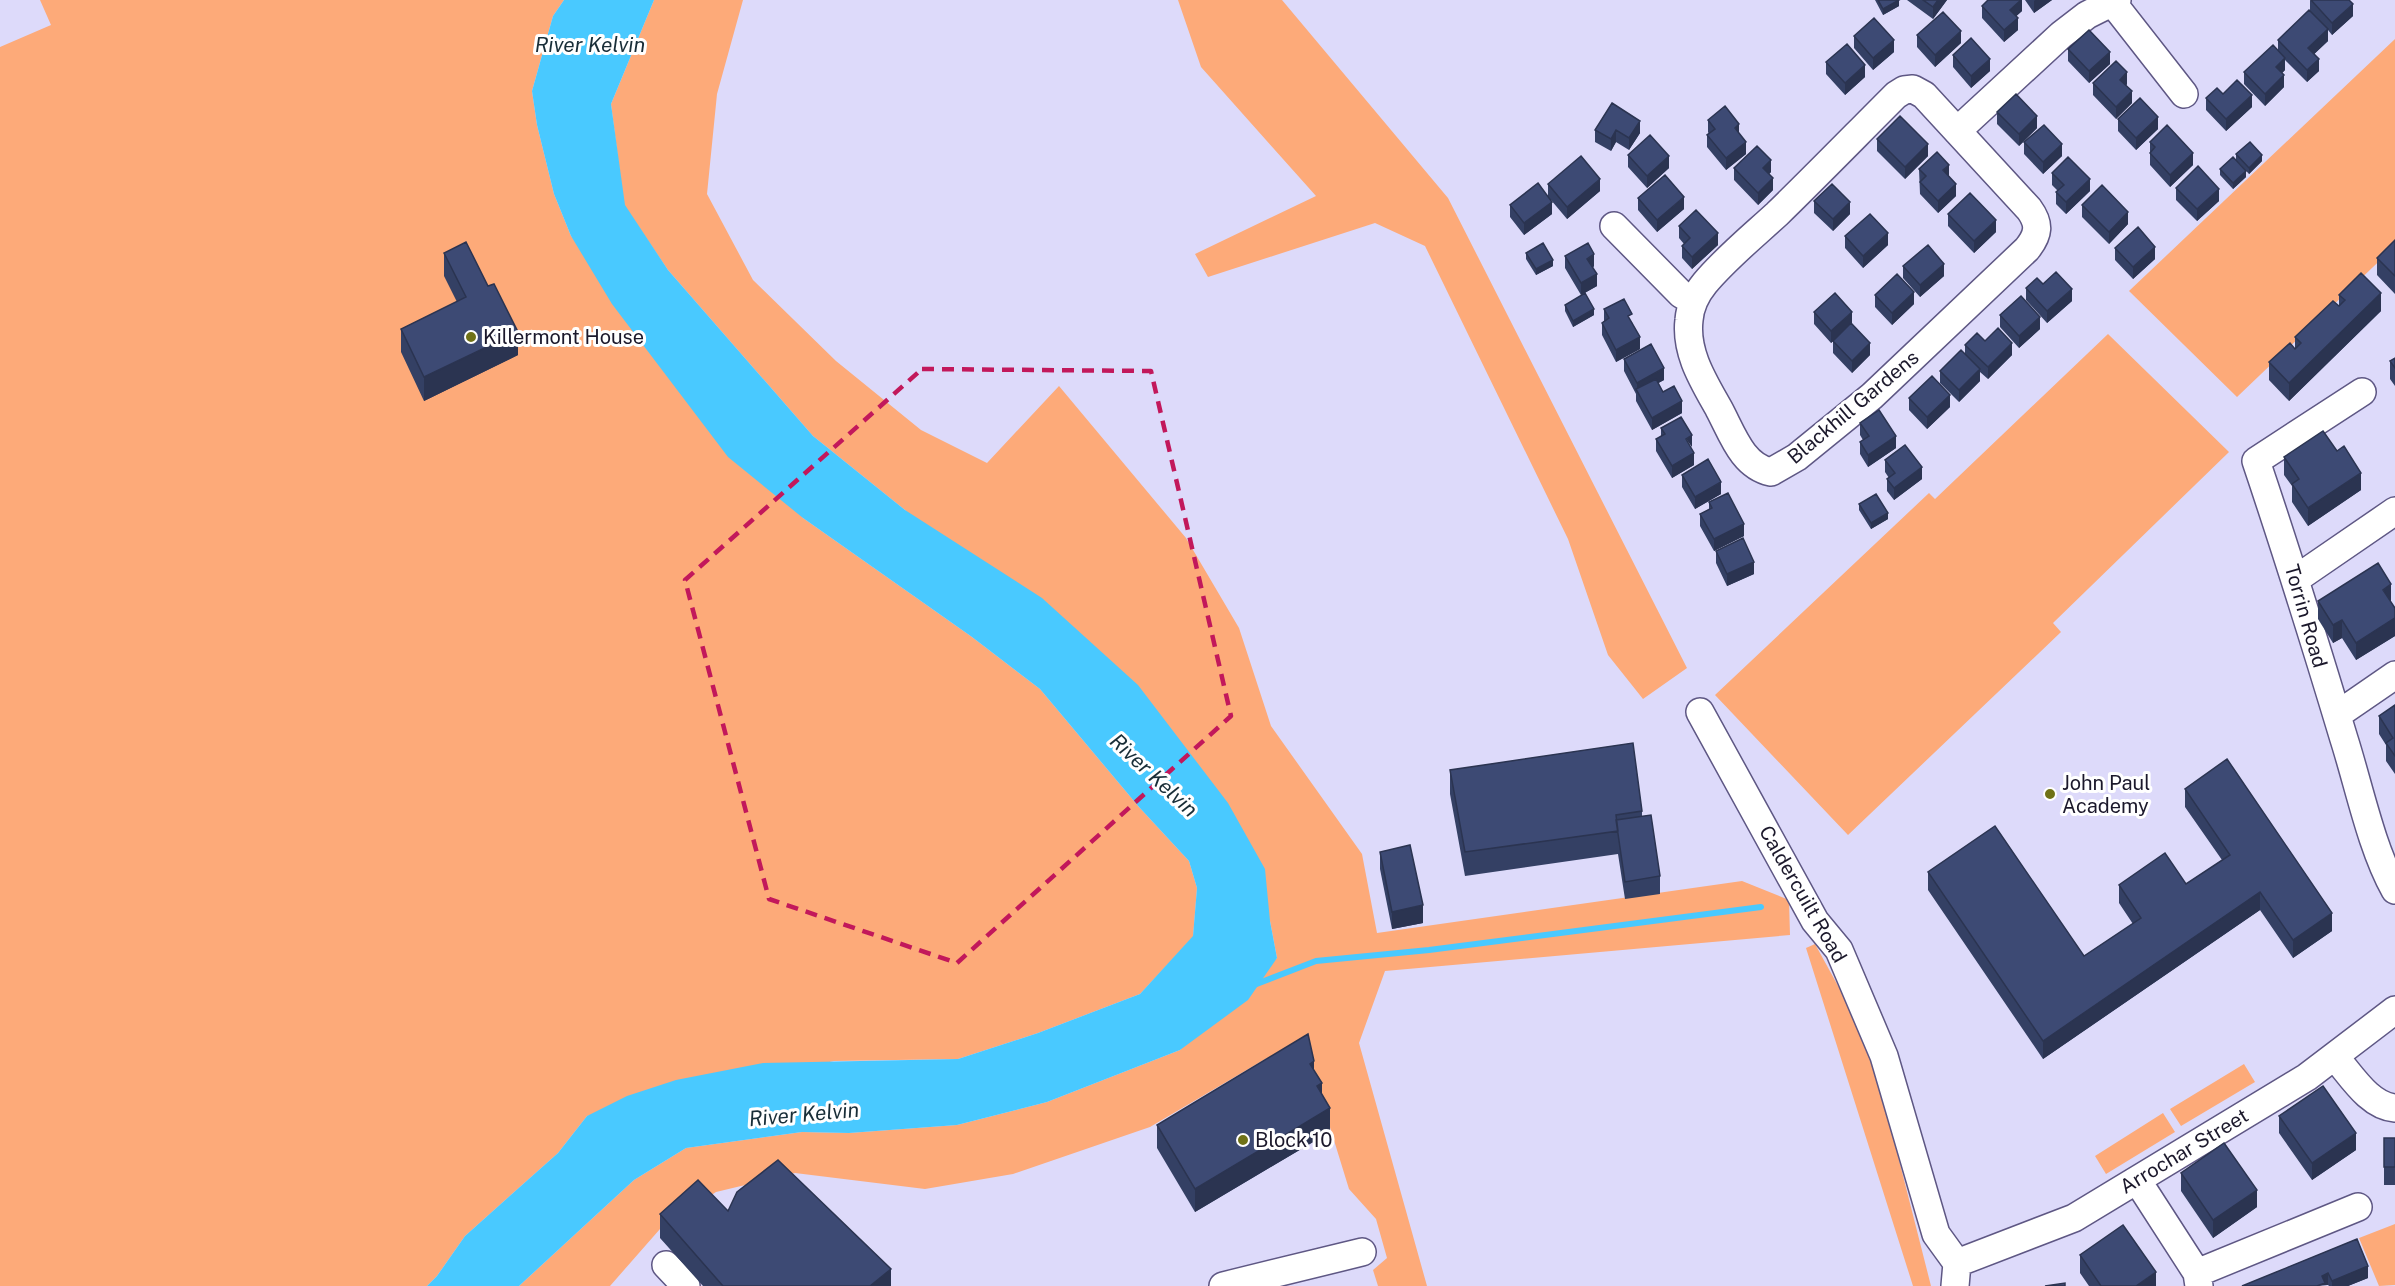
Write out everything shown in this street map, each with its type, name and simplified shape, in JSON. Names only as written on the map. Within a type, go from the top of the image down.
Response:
[{"type":"street","points":[[1957,130],[2061,35],[2087,15],[2114,1],[2184,94]]},
{"type":"street","name":"Blackhill Gardens","points":[[1913,89],[1924,95],[1957,130],[2029,208],[2037,220],[2038,231],[2034,241],[1872,396],[1797,457],[1772,472],[1760,470],[1749,462],[1701,377],[1688,336],[1693,301],[1704,284],[1728,259],[1896,95],[1904,90],[1913,89]]},
{"type":"street","points":[[1614,226],[1682,294],[1693,301]]},
{"type":"street","name":"Torrin Road","points":[[2362,392],[2256,460],[2296,579],[2326,685],[2384,827],[2387,875],[2395,890]]},
{"type":"street","points":[[2296,579],[2395,511]]},
{"type":"street","points":[[2337,715],[2395,675]]},
{"type":"street","name":"Caldercuilt Road","points":[[1700,712],[1815,921],[1839,950],[1884,1056],[1936,1234],[1956,1275]]},
{"type":"street","name":"Arrochar Street","points":[[1956,1275],[2074,1218],[2137,1180],[2307,1077],[2395,1010]]},
{"type":"street","points":[[2335,1057],[2366,1094],[2384,1107],[2395,1108]]},
{"type":"street","points":[[2137,1180],[2198,1280],[2358,1207]]},
{"type":"street","points":[[1223,1286],[1362,1252]]},
{"type":"street","points":[[666,1265],[686,1286]]},
{"type":"highlighted area","points":[[922,369],[1151,371],[1231,716],[957,963],[769,899],[685,580]]},
{"type":"shaded area","points":[[40,0],[564,0],[553,16],[532,91],[537,125],[554,194],[571,236],[803,518],[972,637],[1040,689],[1139,807],[1189,861],[1197,888],[1193,937],[1140,994],[1038,1033],[958,1059],[834,1061],[587,1116],[558,1153],[465,1236],[437,1276],[427,1286],[0,1286],[0,47],[51,25]]},
{"type":"shaded area","points":[[654,0],[743,0],[717,94],[707,194],[753,280],[836,361],[921,430],[987,463],[1059,386],[1186,538],[1239,628],[1271,726],[1362,854],[1377,933],[1742,881],[1789,900],[1790,935],[1385,971],[1359,1043],[1427,1286],[1378,1286],[1373,1270],[1387,1258],[1376,1219],[1349,1189],[1312,1069],[1267,1058],[1150,1127],[1013,1174],[925,1189],[795,1173],[716,1192],[660,1229],[610,1286],[519,1286],[634,1180],[686,1148],[802,1132],[849,1133],[957,1125],[1047,1102],[1180,1050],[1277,958],[1270,921],[905,510],[813,436],[668,270],[624,205],[611,104]]},
{"type":"shaded area","points":[[1178,0],[1282,0],[1448,198],[1687,668],[1643,699],[1608,655],[1568,539],[1425,246],[1375,223],[1208,277],[1195,254],[1316,196],[1201,67]]},
{"type":"shaded area","points":[[2395,39],[2395,246],[2237,397],[2129,291]]},
{"type":"shaded area","points":[[2108,334],[2229,452],[2053,623],[2061,632],[1848,835],[1715,695],[1929,493],[1935,499]]},
{"type":"shaded area","points":[[1815,944],[1869,1042],[1931,1286],[1913,1286],[1806,948]]},
{"type":"shaded area","points":[[2244,1064],[2255,1082],[2181,1126],[2170,1109]]},
{"type":"shaded area","points":[[2163,1113],[2175,1132],[2106,1174],[2095,1156]]},
{"type":"shaded area","points":[[2395,1224],[2395,1285],[2379,1286],[2359,1238]]},
{"type":"water","name":"River Kelvin","points":[[564,0],[654,0],[611,104],[625,205],[668,270],[813,436],[905,510],[1042,598],[1138,685],[1228,803],[1265,869],[1270,921],[1277,958],[1248,1000],[1180,1050],[1047,1102],[957,1125],[849,1133],[802,1132],[686,1148],[634,1180],[519,1286],[427,1286],[437,1276],[465,1236],[558,1153],[587,1116],[627,1096],[676,1080],[763,1063],[958,1059],[1038,1033],[1140,994],[1193,936],[1197,888],[1189,861],[1139,807],[1040,689],[972,637],[803,518],[728,457],[612,304],[571,236],[554,194],[537,125],[532,91],[553,16]]},
{"type":"building","points":[[1878,0],[1899,0],[1883,9]]},
{"type":"building","points":[[1923,0],[1938,0],[1933,7]]},
{"type":"building","points":[[1988,0],[2021,0],[2010,10],[2018,18],[2004,30],[1982,6]]},
{"type":"building","points":[[2311,0],[2349,0],[2353,4],[2332,23]]},
{"type":"building","points":[[2309,10],[2328,29],[2308,48],[2319,59],[2307,70],[2278,40]]},
{"type":"building","points":[[1943,12],[1961,31],[1935,55],[1917,35]]},
{"type":"building","points":[[1874,18],[1894,40],[1873,58],[1854,36]]},
{"type":"building","points":[[2089,30],[2110,52],[2089,71],[2068,49]]},
{"type":"building","points":[[1971,38],[1990,59],[1971,76],[1953,55]]},
{"type":"building","points":[[1847,44],[1865,65],[1845,83],[1826,62]]},
{"type":"building","points":[[2273,45],[2285,58],[2276,67],[2284,75],[2265,94],[2244,72]]},
{"type":"building","points":[[2116,61],[2127,72],[2120,80],[2132,91],[2116,107],[2093,83]]},
{"type":"building","points":[[2237,80],[2252,95],[2226,119],[2206,98],[2217,88],[2223,94]]},
{"type":"building","points":[[2016,94],[2037,116],[2019,134],[1997,112]]},
{"type":"building","points":[[2140,98],[2158,117],[2136,138],[2118,119]]},
{"type":"building","points":[[1612,103],[1640,121],[1629,138],[1616,130],[1611,139],[1595,130]]},
{"type":"building","points":[[1725,106],[1739,124],[1735,128],[1746,142],[1726,158],[1707,135],[1715,129],[1708,120]]},
{"type":"building","points":[[1900,116],[1928,144],[1905,167],[1877,139]]},
{"type":"building","points":[[2044,125],[2062,144],[2043,162],[2024,142]]},
{"type":"building","points":[[2167,125],[2193,153],[2170,175],[2150,153],[2155,147],[2150,142]]},
{"type":"building","points":[[1650,135],[1669,156],[1647,176],[1628,155]]},
{"type":"building","points":[[2250,142],[2262,155],[2249,168],[2236,154]]},
{"type":"building","points":[[1757,146],[1771,160],[1763,168],[1773,178],[1758,193],[1734,168]]},
{"type":"building","points":[[1937,152],[1949,165],[1943,170],[1956,184],[1938,201],[1920,182],[1926,176],[1919,169]]},
{"type":"building","points":[[1581,156],[1600,179],[1567,207],[1548,184]]},
{"type":"building","points":[[2068,157],[2090,179],[2066,202],[2056,192],[2064,185],[2052,173]]},
{"type":"building","points":[[2233,157],[2246,171],[2233,183],[2220,169]]},
{"type":"building","points":[[2198,166],[2219,189],[2197,209],[2176,188]]},
{"type":"building","points":[[1665,175],[1684,197],[1657,220],[1638,198]]},
{"type":"building","points":[[1538,183],[1552,202],[1524,223],[1510,205]]},
{"type":"building","points":[[1832,184],[1850,202],[1833,219],[1814,201]]},
{"type":"building","points":[[2102,185],[2128,212],[2109,232],[2082,205]]},
{"type":"building","points":[[1970,193],[1996,220],[1974,241],[1948,214]]},
{"type":"building","points":[[1696,210],[1718,233],[1692,257],[1682,246],[1690,238],[1679,226]]},
{"type":"building","points":[[1870,214],[1888,233],[1863,256],[1845,236]]},
{"type":"building","points":[[2138,227],[2155,247],[2133,267],[2115,248]]},
{"type":"building","points":[[2395,240],[2395,276],[2377,258]]},
{"type":"building","points":[[466,242],[488,286],[494,284],[518,332],[424,377],[401,329],[466,297],[444,253]]},
{"type":"building","points":[[1543,243],[1553,260],[1536,269],[1526,253]]},
{"type":"building","points":[[1588,243],[1594,254],[1587,259],[1597,274],[1581,283],[1565,256]]},
{"type":"building","points":[[1928,245],[1944,264],[1920,285],[1903,266]]},
{"type":"building","points":[[2056,272],[2072,289],[2047,311],[2026,288],[2037,278],[2043,284]]},
{"type":"building","points":[[2361,273],[2381,293],[2289,383],[2269,362],[2290,343],[2295,349],[2301,343],[2295,337],[2333,301],[2339,306],[2345,300],[2339,295]]},
{"type":"building","points":[[1897,274],[1914,292],[1892,313],[1875,295]]},
{"type":"building","points":[[1585,293],[1594,309],[1573,321],[1565,305]]},
{"type":"building","points":[[1835,293],[1852,312],[1831,331],[1814,312]]},
{"type":"building","points":[[2021,296],[2040,317],[2019,336],[2000,315]]},
{"type":"building","points":[[1624,299],[1632,314],[1628,316],[1640,337],[1616,350],[1602,323],[1609,318],[1604,309]]},
{"type":"building","points":[[1851,323],[1870,343],[1852,361],[1833,341]]},
{"type":"building","points":[[1998,328],[2012,343],[1988,367],[1965,345],[1977,333],[1985,341]]},
{"type":"building","points":[[1651,344],[1664,368],[1637,383],[1624,359]]},
{"type":"building","points":[[1961,350],[1980,369],[1959,390],[1940,371]]},
{"type":"building","points":[[2395,358],[2395,368],[2390,361]]},
{"type":"building","points":[[1932,376],[1950,395],[1927,417],[1909,398]]},
{"type":"building","points":[[1656,379],[1663,392],[1674,386],[1682,401],[1652,418],[1636,389]]},
{"type":"building","points":[[1879,410],[1896,436],[1868,455],[1860,442],[1869,436],[1860,423]]},
{"type":"building","points":[[1681,417],[1692,435],[1686,439],[1694,453],[1672,466],[1656,439],[1665,434],[1661,428]]},
{"type":"building","points":[[2323,431],[2337,451],[2344,446],[2361,473],[2308,508],[2292,484],[2299,479],[2284,457]]},
{"type":"building","points":[[1905,445],[1922,467],[1894,488],[1887,479],[1895,473],[1885,460]]},
{"type":"building","points":[[1708,459],[1721,482],[1695,497],[1682,475]]},
{"type":"building","points":[[1728,493],[1744,524],[1714,539],[1700,514],[1712,508],[1709,502]]},
{"type":"building","points":[[1876,494],[1888,513],[1871,523],[1859,504]]},
{"type":"building","points":[[1743,538],[1754,562],[1727,574],[1716,551]]},
{"type":"building","points":[[2378,563],[2391,584],[2383,590],[2395,608],[2395,618],[2356,643],[2342,620],[2333,625],[2318,601]]},
{"type":"building","points":[[2395,705],[2395,756],[2386,743],[2393,738],[2379,716]]},
{"type":"building","points":[[1633,743],[1642,811],[1616,815],[1618,831],[1465,852],[1450,770]]},
{"type":"building","points":[[2227,759],[2332,913],[2293,940],[2260,892],[2043,1041],[1928,872],[1995,826],[2084,956],[2141,918],[2119,885],[2165,853],[2186,884],[2230,855],[2185,789]]},
{"type":"building","points":[[1651,815],[1660,876],[1625,882],[1616,820]]},
{"type":"building","points":[[1410,845],[1423,905],[1392,912],[1380,852]]},
{"type":"building","name":"Block 10","points":[[1308,1034],[1314,1061],[1310,1064],[1322,1083],[1317,1086],[1330,1108],[1195,1189],[1157,1125]]},
{"type":"building","points":[[2323,1086],[2356,1133],[2312,1163],[2279,1116]]},
{"type":"building","points":[[2384,1138],[2395,1138],[2395,1167],[2384,1167]]},
{"type":"building","points":[[2224,1143],[2257,1190],[2213,1220],[2181,1173]]},
{"type":"building","points":[[778,1160],[891,1269],[870,1286],[723,1286],[660,1214],[698,1180],[728,1211],[737,1192]]},
{"type":"building","points":[[2123,1225],[2156,1272],[2136,1286],[2101,1286],[2080,1255]]},
{"type":"building","points":[[2357,1239],[2368,1266],[2332,1281],[2328,1273],[2322,1276],[2325,1283],[2317,1286],[2242,1286]]},
{"type":"building","points":[[2065,1283],[2065,1286],[2045,1286]]},
{"type":"waterway","points":[[1254,985],[1316,961],[1429,950],[1761,907]]},
{"type":"place","name":"Killermont House","points":[[471,337]]},
{"type":"place","name":"John Paul Academy","points":[[2050,794]]},
{"type":"place","name":"Block 10","points":[[1243,1140]]}]
